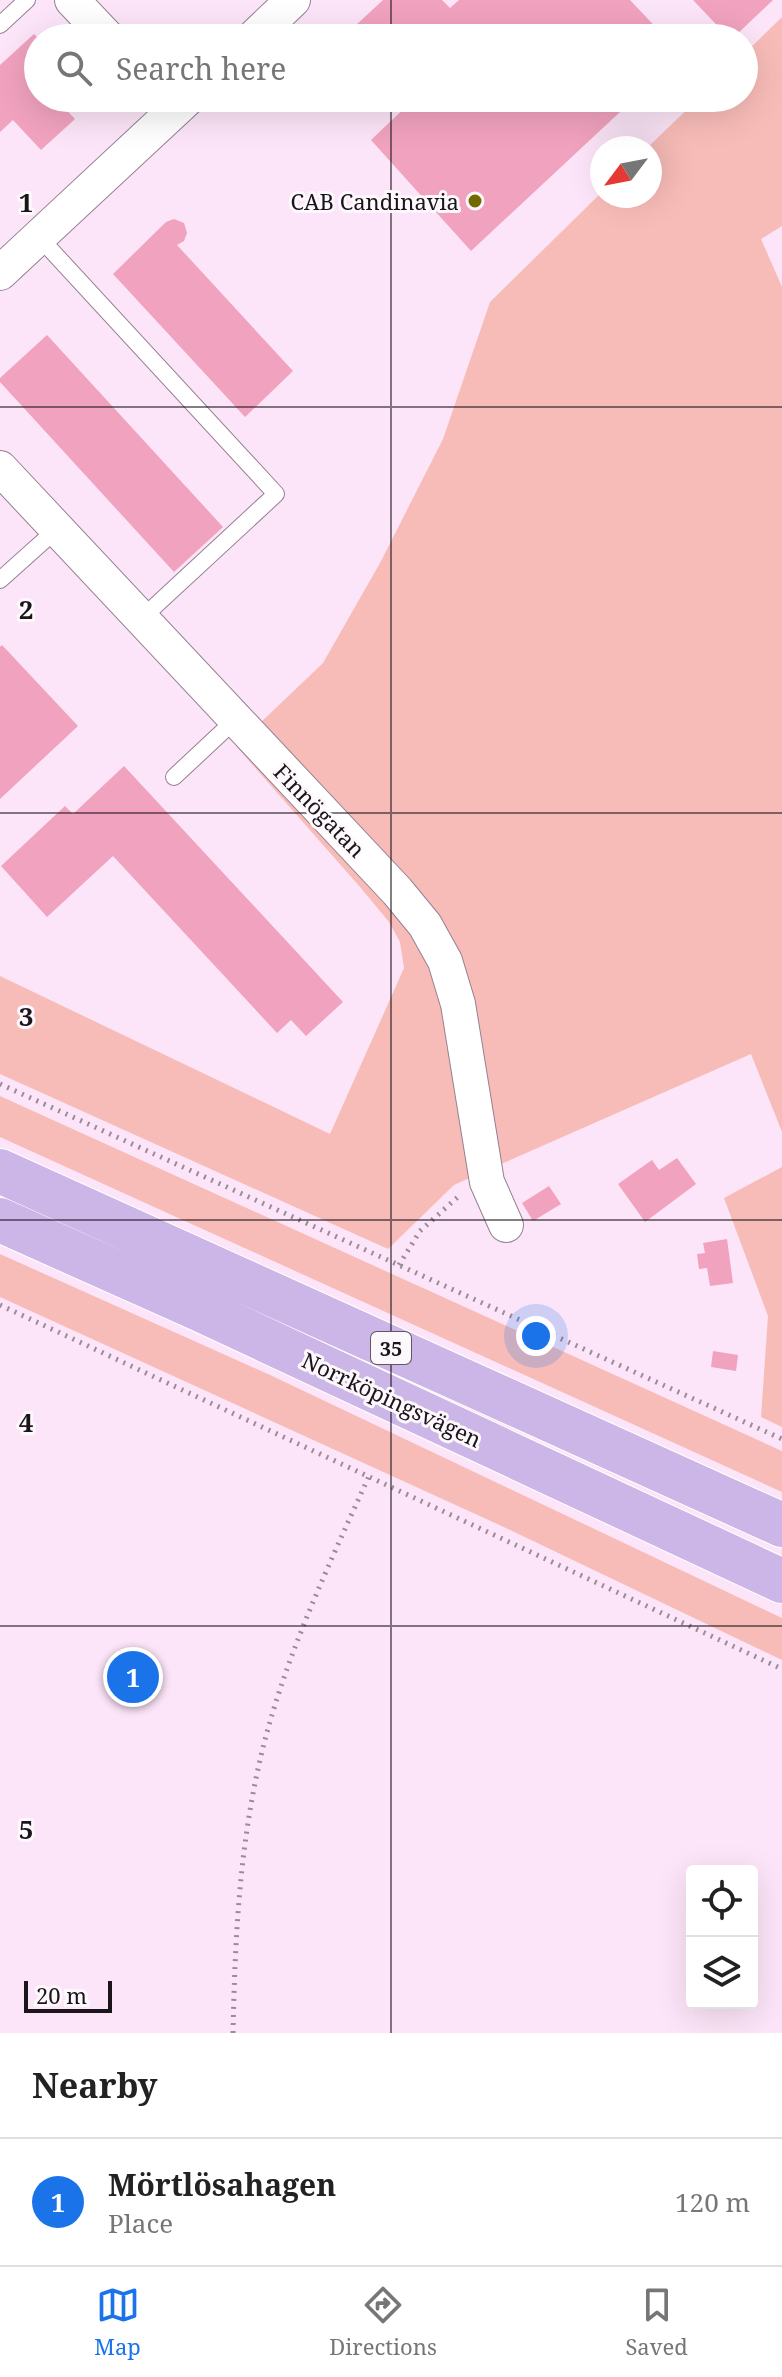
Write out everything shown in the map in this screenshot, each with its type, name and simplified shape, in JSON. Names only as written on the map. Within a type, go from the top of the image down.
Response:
[{"type":"main road","name":"Norrköpingsvägen","points":[[0,1171],[782,1525]]},
{"type":"main road","name":"Norrköpingsvägen","points":[[0,1220],[199,1309],[782,1581]]},
{"type":"street","points":[[72,0],[95,24]]},
{"type":"street","points":[[272,24],[293,0]]},
{"type":"street","points":[[0,273],[165,112]]},
{"type":"street","name":"Finnögatan","points":[[0,468],[397,891],[425,925],[445,961],[458,1004],[487,1182],[506,1225]]},
{"type":"lane","points":[[0,25],[27,0]]},
{"type":"lane","points":[[39,237],[276,494],[141,619]]},
{"type":"lane","points":[[0,580],[57,529]]},
{"type":"lane","points":[[174,777],[235,720]]},
{"type":"path","points":[[0,1084],[782,1439]]},
{"type":"path","points":[[399,1265],[420,1231],[445,1206],[487,1182]]},
{"type":"path","points":[[0,1305],[782,1669]]},
{"type":"path","points":[[233,2033],[236,1912],[245,1838],[260,1760],[302,1624],[369,1476]]},
{"type":"shaded area","points":[[782,17],[782,226],[761,239],[782,287],[782,1132],[751,1054],[499,1165],[466,982],[258,725],[323,663],[380,563],[443,439],[490,302],[590,204],[590,208],[662,208],[662,136],[659,136],[684,112],[758,112],[758,40]]},
{"type":"shaded area","points":[[246,744],[435,958],[476,1175],[454,1185],[388,1249],[0,1074],[0,976],[330,1134],[404,968],[400,942],[389,922],[360,887],[236,746]]},
{"type":"shaded area","points":[[0,1096],[782,1451],[782,1492],[0,1137]]},
{"type":"shaded area","points":[[782,1167],[782,1427],[761,1417],[768,1316],[724,1198]]},
{"type":"shaded area","points":[[0,1254],[268,1374],[782,1618],[782,1660],[506,1528],[0,1297]]},
{"type":"building","points":[[383,0],[442,0],[450,8],[459,0],[630,0],[653,24],[357,24]]},
{"type":"building","points":[[693,0],[773,0],[748,24],[716,24]]},
{"type":"building","points":[[24,43],[24,112],[68,112],[75,119],[41,150],[13,120],[0,132],[0,65]]},
{"type":"building","name":"CAB Candinavia","points":[[400,112],[620,112],[594,136],[590,136],[590,140],[471,251],[371,140]]},
{"type":"building","points":[[174,219],[184,223],[187,233],[184,241],[177,245],[293,371],[245,417],[113,274],[166,222]]},
{"type":"building","points":[[47,335],[223,527],[174,572],[0,382],[0,378]]},
{"type":"building","points":[[2,645],[78,726],[0,799],[0,647]]},
{"type":"building","points":[[124,766],[343,1002],[306,1036],[291,1020],[277,1033],[113,856],[47,917],[1,866],[65,806],[73,814]]},
{"type":"building","points":[[677,1158],[696,1184],[645,1222],[618,1184],[652,1160],[659,1170]]},
{"type":"building","points":[[549,1186],[561,1204],[533,1221],[522,1203]]},
{"type":"building","points":[[727,1239],[733,1283],[710,1286],[707,1268],[699,1269],[697,1254],[705,1253],[703,1243]]},
{"type":"building","points":[[713,1351],[738,1355],[736,1371],[711,1367]]},
{"type":"place","name":"CAB Candinavia","points":[[475,201]]},
{"type":"place","name":"Mörtlösahagen","points":[[133,1677]]}]
